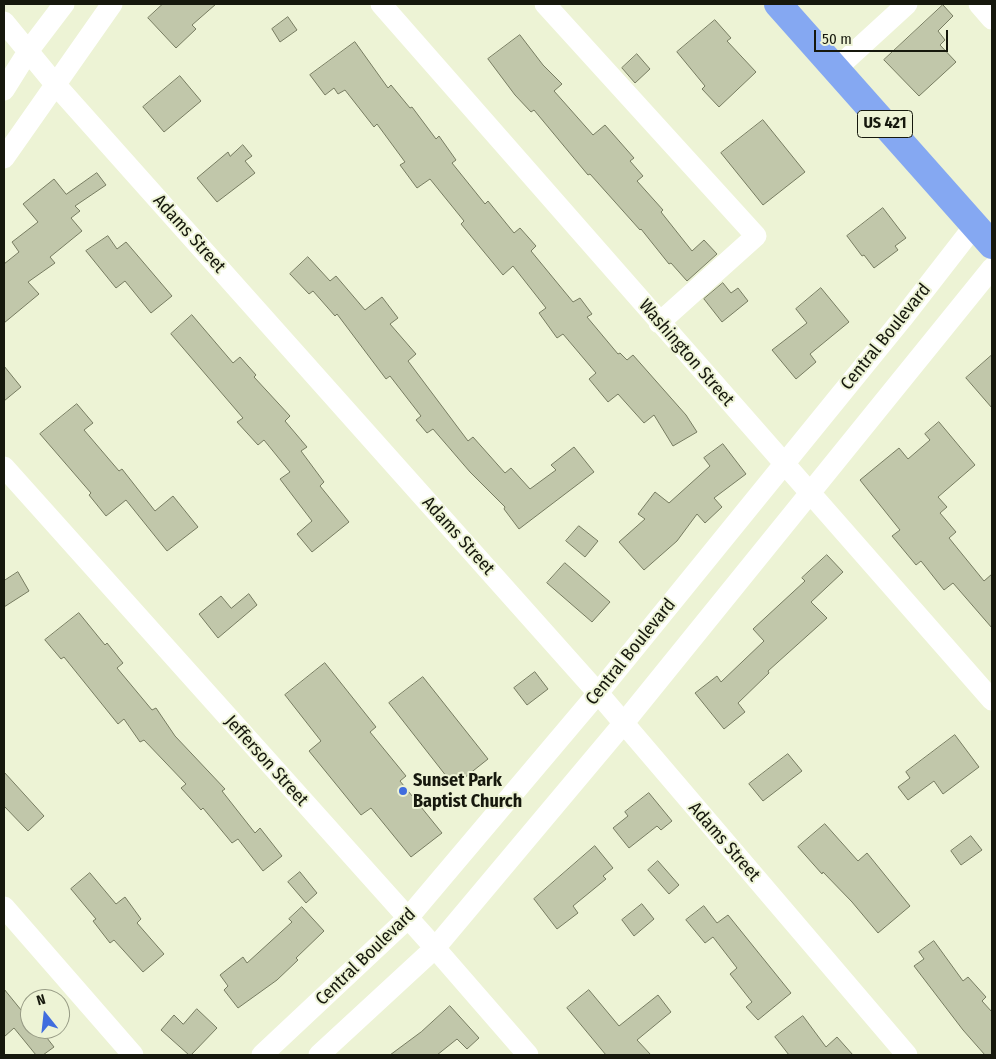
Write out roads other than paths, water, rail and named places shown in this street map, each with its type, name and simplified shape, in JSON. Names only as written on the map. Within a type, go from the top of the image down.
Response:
[{"type":"highway","name":"US 421","points":[[778,4],[984,235]]},
{"type":"street","points":[[4,90],[29,50],[64,4]]},
{"type":"street","points":[[4,158],[112,4]]},
{"type":"street","name":"Washington Street","points":[[381,4],[809,494],[992,700]]},
{"type":"street","points":[[546,4],[756,236],[659,323]]},
{"type":"street","points":[[836,69],[907,4]]},
{"type":"street","points":[[979,4],[992,19]]},
{"type":"street","name":"Adams Street","points":[[4,22],[29,50],[55,84],[598,693],[907,1055]]},
{"type":"street","name":"Central Boulevard","points":[[262,1055],[408,920],[598,693],[784,465],[984,235]]},
{"type":"street","points":[[319,1055],[435,948],[623,724],[992,268]]},
{"type":"street","name":"Jefferson Street","points":[[4,467],[435,948],[528,1055]]},
{"type":"street","points":[[4,906],[132,1055]]},
{"type":"place","name":"Sunset Park Baptist Church","points":[[403,791]]}]
